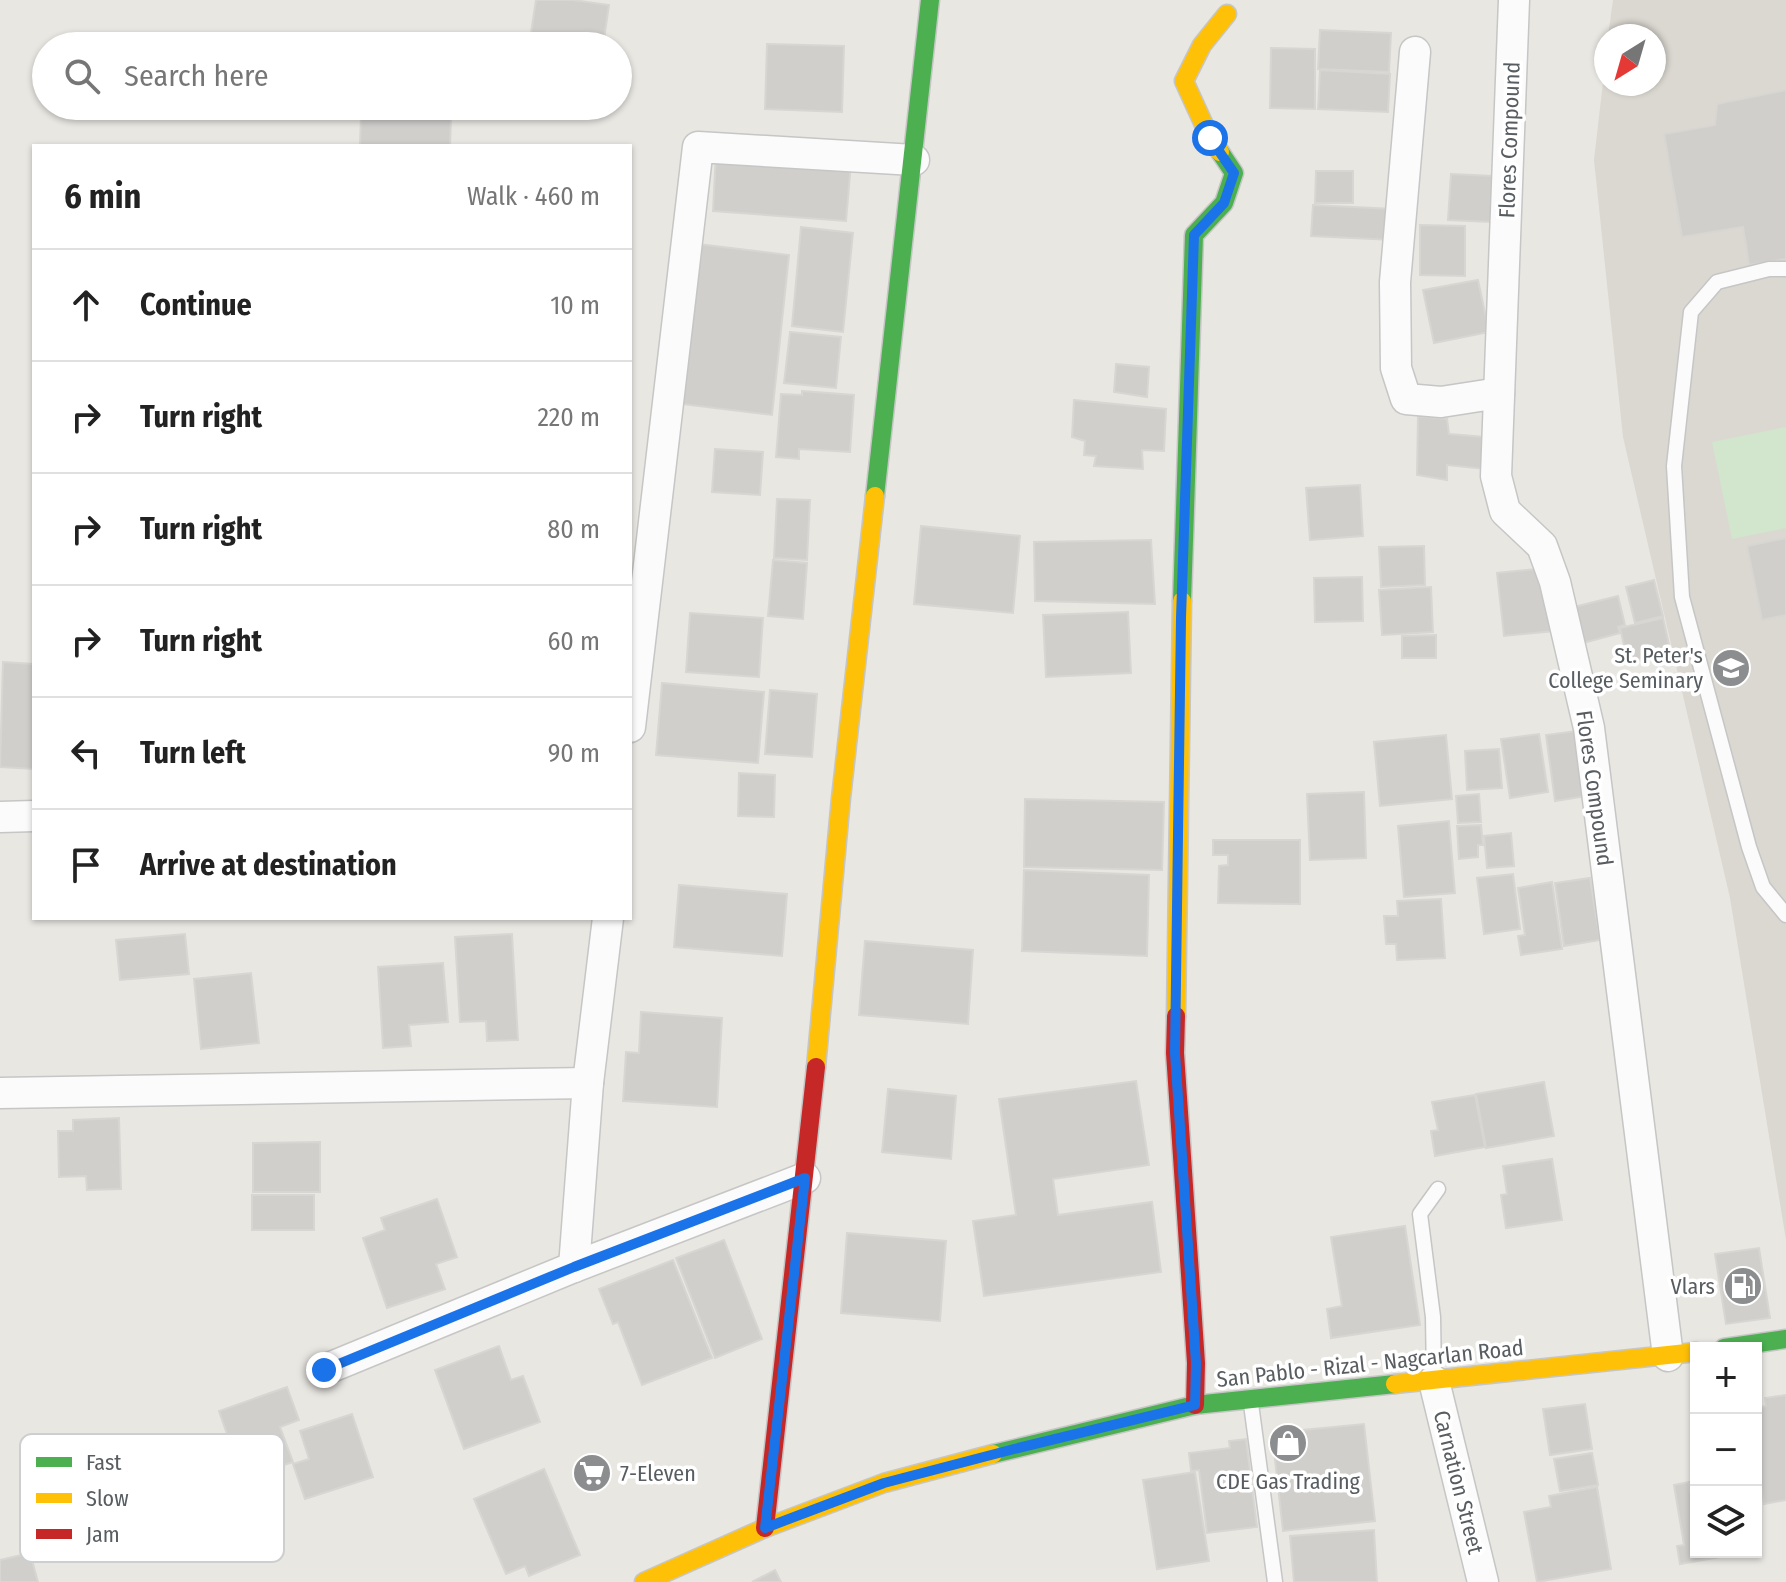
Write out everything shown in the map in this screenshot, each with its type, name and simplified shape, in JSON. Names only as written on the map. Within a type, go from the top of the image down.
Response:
[{"type":"street","points":[[765,1528],[805,1178],[841,798],[930,0]]},
{"type":"street","name":"Flores Compound","points":[[1514,0],[1496,476],[1505,511],[1542,546],[1555,582],[1589,728],[1682,1354]]},
{"type":"street","points":[[1195,1405],[1196,1363],[1175,1053],[1182,586],[1194,235],[1224,203],[1234,173],[1210,138],[1184,81],[1202,45],[1227,14]]},
{"type":"street","points":[[1415,52],[1395,282],[1396,368],[1406,399],[1441,402],[1499,393]]},
{"type":"street","points":[[632,709],[677,305],[698,147],[914,160]]},
{"type":"street","points":[[0,817],[32,816]]},
{"type":"street","points":[[574,1267],[588,1083],[608,920]]},
{"type":"street","points":[[0,1093],[588,1083]]},
{"type":"street","points":[[324,1370],[574,1267],[805,1178]]},
{"type":"street","points":[[1762,1342],[1786,1339]]},
{"type":"street","name":"San Pablo - Rizal - Nagcarlan Road","points":[[644,1582],[765,1528],[884,1483],[1195,1405],[1682,1354]]},
{"type":"street","name":"Carnation Street","points":[[1434,1381],[1483,1582]]},
{"type":"lane","points":[[1786,269],[1769,269],[1717,282],[1691,312],[1674,466],[1682,597],[1749,847],[1763,887],[1786,915]]},
{"type":"lane","points":[[1434,1381],[1433,1317],[1420,1214],[1438,1189]]},
{"type":"lane","points":[[1251,1399],[1275,1582]]},
{"type":"shaded area","name":"St. Peter's College Seminary","points":[[1613,0],[1786,0],[1786,1240],[1730,898],[1623,437],[1594,160],[1601,96],[1666,96],[1666,24],[1610,24]]},
{"type":"green space","points":[[1786,427],[1786,528],[1732,539],[1712,442]]},
{"type":"building","points":[[536,0],[573,0],[609,5],[605,32],[531,32]]},
{"type":"building","points":[[1320,30],[1391,33],[1389,72],[1318,69]]},
{"type":"building","points":[[767,44],[844,46],[842,112],[765,109]]},
{"type":"building","points":[[1271,48],[1315,49],[1315,109],[1270,108]]},
{"type":"building","points":[[1320,70],[1390,74],[1388,112],[1318,109]]},
{"type":"building","points":[[1786,90],[1786,259],[1749,265],[1743,227],[1682,237],[1664,134],[1715,125],[1717,104]]},
{"type":"building","points":[[361,120],[451,120],[450,144],[360,144]]},
{"type":"building","points":[[716,153],[851,163],[846,221],[713,211]]},
{"type":"building","points":[[1316,171],[1353,171],[1353,203],[1315,203]]},
{"type":"building","points":[[1451,174],[1493,176],[1491,222],[1448,220]]},
{"type":"building","points":[[1313,205],[1393,209],[1392,240],[1311,236]]},
{"type":"building","points":[[1420,225],[1465,226],[1465,276],[1420,275]]},
{"type":"building","points":[[801,227],[853,233],[843,332],[792,326]]},
{"type":"building","points":[[690,243],[789,255],[772,415],[673,403]]},
{"type":"building","points":[[1478,280],[1489,332],[1434,343],[1423,290]]},
{"type":"building","points":[[790,332],[841,337],[836,388],[784,383]]},
{"type":"building","points":[[1116,364],[1149,367],[1147,397],[1114,392]]},
{"type":"building","points":[[802,391],[854,395],[850,452],[799,449],[799,459],[776,457],[781,394],[802,395]]},
{"type":"building","points":[[1074,400],[1166,409],[1164,451],[1142,450],[1143,469],[1094,466],[1096,456],[1084,455],[1085,441],[1072,437]]},
{"type":"building","points":[[1418,416],[1447,419],[1449,434],[1485,437],[1485,469],[1447,465],[1447,480],[1417,475]]},
{"type":"building","points":[[715,449],[763,452],[760,495],[712,492]]},
{"type":"building","points":[[1360,485],[1363,536],[1310,540],[1306,488]]},
{"type":"building","points":[[777,499],[810,500],[807,560],[774,558]]},
{"type":"building","points":[[921,526],[1020,536],[1013,613],[914,604]]},
{"type":"building","points":[[1786,538],[1786,615],[1762,620],[1747,546]]},
{"type":"building","points":[[1151,540],[1155,604],[1035,601],[1034,542]]},
{"type":"building","points":[[1424,546],[1425,585],[1381,587],[1379,547]]},
{"type":"building","points":[[773,560],[807,563],[803,619],[768,616]]},
{"type":"building","points":[[1546,568],[1554,631],[1504,636],[1497,573]]},
{"type":"building","points":[[1362,577],[1363,621],[1315,622],[1314,578]]},
{"type":"building","points":[[1654,580],[1663,616],[1635,623],[1626,587]]},
{"type":"building","points":[[1431,587],[1433,632],[1382,635],[1379,590]]},
{"type":"building","points":[[1618,596],[1625,625],[1618,627],[1620,633],[1583,643],[1574,607]]},
{"type":"building","points":[[1128,612],[1131,673],[1046,677],[1043,615]]},
{"type":"building","points":[[690,613],[763,618],[759,677],[686,672]]},
{"type":"building","points":[[1663,618],[1671,653],[1628,662],[1620,628]]},
{"type":"building","points":[[1436,635],[1436,658],[1402,658],[1402,636]]},
{"type":"building","points":[[3,662],[32,664],[32,769],[0,767]]},
{"type":"building","points":[[662,683],[764,692],[758,763],[656,755]]},
{"type":"building","points":[[770,690],[817,694],[812,757],[765,754]]},
{"type":"building","points":[[1583,730],[1593,795],[1555,801],[1546,735]]},
{"type":"building","points":[[1539,734],[1548,792],[1510,798],[1501,739]]},
{"type":"building","points":[[1446,735],[1452,799],[1380,806],[1374,742]]},
{"type":"building","points":[[1499,749],[1502,788],[1467,790],[1465,751]]},
{"type":"building","points":[[739,773],[775,775],[774,817],[738,816]]},
{"type":"building","points":[[1364,792],[1366,858],[1310,860],[1307,794]]},
{"type":"building","points":[[1479,794],[1481,822],[1458,823],[1456,796]]},
{"type":"building","points":[[1025,799],[1164,802],[1162,870],[1024,867]]},
{"type":"building","points":[[1449,821],[1455,893],[1404,897],[1398,826]]},
{"type":"building","points":[[1481,825],[1483,845],[1478,845],[1478,857],[1459,859],[1457,826]]},
{"type":"building","points":[[1511,833],[1514,866],[1487,868],[1484,836]]},
{"type":"building","points":[[1213,840],[1300,840],[1300,904],[1218,903],[1219,866],[1228,865],[1228,855],[1213,855]]},
{"type":"building","points":[[1024,870],[1149,875],[1147,956],[1022,951]]},
{"type":"building","points":[[1513,874],[1520,929],[1484,934],[1477,878]]},
{"type":"building","points":[[1590,878],[1600,940],[1564,946],[1555,883]]},
{"type":"building","points":[[1552,882],[1562,949],[1521,955],[1518,936],[1525,935],[1518,888]]},
{"type":"building","points":[[679,885],[787,894],[782,956],[674,947]]},
{"type":"building","points":[[1441,899],[1445,958],[1397,960],[1396,944],[1386,944],[1384,916],[1398,916],[1397,901]]},
{"type":"building","points":[[185,934],[189,974],[120,980],[116,940]]},
{"type":"building","points":[[512,934],[518,1040],[487,1041],[486,1021],[460,1022],[455,937]]},
{"type":"building","points":[[865,941],[973,950],[968,1024],[859,1015]]},
{"type":"building","points":[[443,963],[448,1022],[409,1025],[411,1046],[383,1048],[378,967]]},
{"type":"building","points":[[251,973],[259,1043],[201,1049],[194,979]]},
{"type":"building","points":[[641,1012],[722,1018],[717,1107],[623,1101],[626,1052],[639,1053]]},
{"type":"building","points":[[1136,1081],[1149,1165],[1053,1179],[1058,1215],[1152,1202],[1161,1272],[984,1296],[973,1221],[1016,1215],[999,1099]]},
{"type":"building","points":[[1544,1082],[1554,1136],[1486,1148],[1476,1094]]},
{"type":"building","points":[[888,1089],[956,1096],[951,1159],[882,1152]]},
{"type":"building","points":[[1475,1095],[1485,1147],[1435,1156],[1431,1131],[1438,1130],[1432,1102]]},
{"type":"building","points":[[119,1118],[121,1189],[87,1190],[86,1176],[59,1177],[58,1131],[73,1131],[73,1120]]},
{"type":"building","points":[[320,1142],[320,1192],[253,1192],[253,1143]]},
{"type":"building","points":[[1552,1159],[1562,1220],[1506,1228],[1501,1195],[1507,1194],[1503,1166]]},
{"type":"building","points":[[252,1195],[314,1195],[314,1230],[252,1230]]},
{"type":"building","points":[[437,1199],[457,1257],[436,1264],[445,1289],[387,1308],[363,1238],[385,1230],[381,1218]]},
{"type":"building","points":[[1405,1226],[1420,1325],[1331,1338],[1327,1309],[1342,1306],[1331,1237]]},
{"type":"building","points":[[847,1233],[946,1241],[940,1321],[841,1313]]},
{"type":"building","points":[[724,1240],[762,1339],[715,1358],[676,1258]]},
{"type":"building","name":"Vlars","points":[[1759,1248],[1770,1318],[1726,1324],[1715,1254]]},
{"type":"building","points":[[673,1260],[712,1358],[642,1385],[618,1322],[613,1324],[599,1289]]},
{"type":"building","points":[[499,1346],[511,1380],[523,1376],[540,1422],[464,1449],[435,1370]]},
{"type":"building","points":[[287,1387],[299,1420],[280,1427],[283,1434],[227,1434],[219,1411]]},
{"type":"building","points":[[1786,1395],[1786,1500],[1764,1504],[1762,1407],[1766,1406],[1765,1398]]},
{"type":"building","points":[[1585,1404],[1592,1449],[1550,1455],[1543,1409]]},
{"type":"building","points":[[352,1414],[373,1477],[305,1499],[293,1464],[309,1459],[300,1431]]},
{"type":"building","points":[[1364,1424],[1375,1521],[1283,1531],[1272,1433]]},
{"type":"building","points":[[284,1438],[293,1462],[284,1465]]},
{"type":"building","points":[[1246,1439],[1257,1527],[1207,1533],[1199,1470],[1191,1471],[1189,1453],[1230,1448],[1229,1441]]},
{"type":"building","points":[[1592,1453],[1598,1485],[1560,1491],[1554,1459]]},
{"type":"building","points":[[544,1469],[580,1555],[529,1576],[525,1566],[506,1574],[474,1499]]},
{"type":"building","points":[[1195,1472],[1209,1561],[1157,1569],[1143,1480]]},
{"type":"building","points":[[1689,1482],[1690,1558],[1714,1558],[1680,1564],[1677,1546],[1684,1545],[1674,1485]]},
{"type":"building","points":[[1597,1487],[1611,1569],[1537,1582],[1524,1512],[1551,1507],[1549,1496]]},
{"type":"building","points":[[1374,1530],[1377,1582],[1294,1582],[1290,1536]]},
{"type":"building","points":[[20,1555],[20,1562],[32,1562],[38,1582],[0,1582],[0,1560]]},
{"type":"building","points":[[775,1570],[781,1582],[752,1582]]},
{"type":"traffic: fast","points":[[875,496],[930,0]]},
{"type":"traffic: fast","points":[[1182,601],[1194,235],[1224,203],[1234,173],[1220,152]]},
{"type":"traffic: fast","points":[[1762,1342],[1786,1339]]},
{"type":"traffic: fast","points":[[993,1454],[1195,1405],[1395,1384]]},
{"type":"traffic: slow","points":[[1220,152],[1210,138],[1184,81],[1202,45],[1227,14]]},
{"type":"traffic: slow","points":[[816,1067],[841,798],[875,496]]},
{"type":"traffic: slow","points":[[1176,1016],[1182,601]]},
{"type":"traffic: slow","points":[[1395,1384],[1690,1353]]},
{"type":"traffic: slow","points":[[644,1582],[765,1528],[884,1483],[993,1454]]},
{"type":"traffic: jam","points":[[1176,1016],[1175,1053],[1196,1363],[1195,1405]]},
{"type":"traffic: jam","points":[[765,1528],[816,1067]]},
{"type":"place","name":"St. Peter's College Seminary","points":[[1731,668]]},
{"type":"place","name":"Vlars","points":[[1743,1286]]},
{"type":"place","name":"CDE Gas Trading","points":[[1288,1443]]},
{"type":"place","name":"7-Eleven","points":[[592,1473]]},
{"type":"route","points":[[324,1370],[574,1267],[805,1178],[765,1528],[884,1483],[1195,1405],[1196,1363],[1175,1053],[1181,618],[1194,235],[1224,203],[1234,173],[1210,138]]}]
